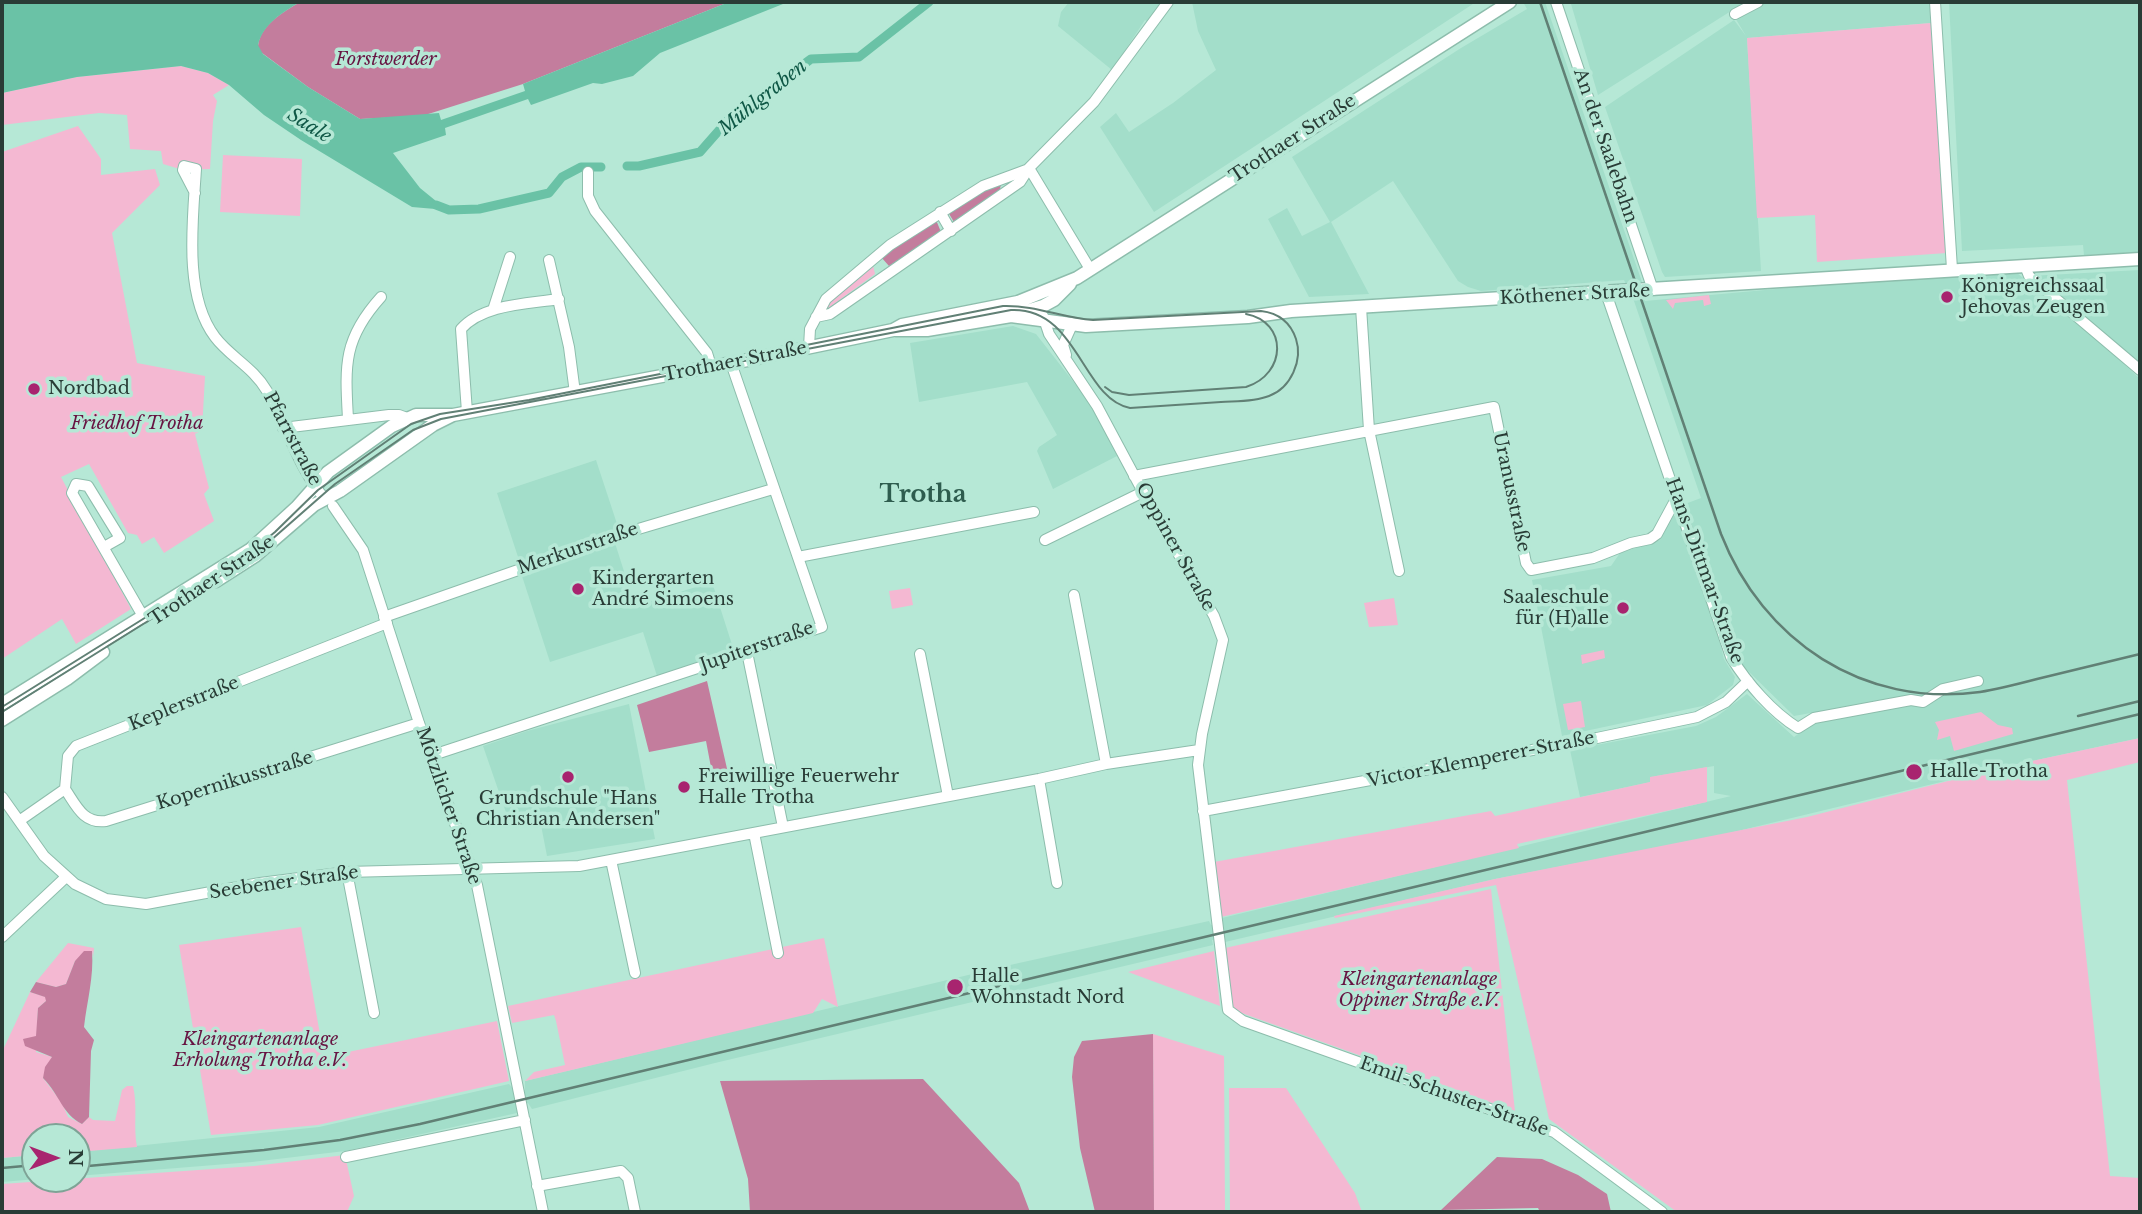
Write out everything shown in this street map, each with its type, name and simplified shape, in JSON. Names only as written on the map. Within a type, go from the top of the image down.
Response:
[{"type":"main road","name":"Trothaer Straße","points":[[892,330],[927,330],[1011,316],[1043,306],[1090,269],[1510,2]]},
{"type":"main road","name":"Köthener Straße","points":[[1011,316],[1096,326],[1248,317],[1281,311],[1653,290],[1761,280],[2140,259]]},
{"type":"main road","name":"Trothaer Straße","points":[[2,704],[251,549],[297,508],[328,472],[407,418],[428,414],[453,415],[575,393],[892,330],[902,325],[1018,302],[1077,278]]},
{"type":"main road","name":"Trothaer Straße","points":[[2,720],[67,679],[89,661],[256,556],[314,505],[329,503],[433,425],[453,415]]},
{"type":"street","points":[[816,317],[830,314],[1020,182],[1029,168],[1094,102],[1168,2]]},
{"type":"street","name":"An der Saalebahn","points":[[1556,2],[1653,290]]},
{"type":"street","points":[[1735,14],[1758,2]]},
{"type":"street","points":[[1935,2],[1952,269]]},
{"type":"street","points":[[809,347],[810,329],[826,299],[877,256],[983,186],[1029,168]]},
{"type":"street","points":[[1029,168],[1090,269]]},
{"type":"street","points":[[588,172],[588,196],[595,211],[707,354],[711,366]]},
{"type":"street","points":[[1003,178],[1009,190]]},
{"type":"street","name":"Pfarrstraße","points":[[195,193],[193,234],[197,301],[215,337],[255,374],[266,389],[314,486],[329,503]]},
{"type":"street","points":[[940,212],[951,231]]},
{"type":"street","points":[[877,256],[888,273]]},
{"type":"street","points":[[493,310],[510,257]]},
{"type":"street","points":[[549,260],[559,299],[575,393]]},
{"type":"street","points":[[2025,265],[2029,276],[2140,370]]},
{"type":"street","points":[[1043,306],[1054,288]]},
{"type":"street","name":"Hans-Dittmar-Straße","points":[[1606,293],[1731,657],[1748,681],[1788,722],[1798,728],[1814,718],[1911,700],[1923,702],[1943,690],[1978,681]]},
{"type":"street","points":[[348,419],[346,367],[349,348],[363,317],[381,297]]},
{"type":"street","points":[[467,412],[461,329],[493,310],[559,299]]},
{"type":"street","name":"Oppiner Straße","points":[[1043,306],[1043,320],[1049,334],[1097,406],[1214,617],[1223,640],[1199,750],[1203,811],[1225,1000],[1230,1013]]},
{"type":"street","points":[[1361,307],[1369,430],[1399,571]]},
{"type":"street","points":[[1066,359],[1063,345],[1072,325]]},
{"type":"street","name":"Jupiterstraße","points":[[430,756],[822,627],[731,363]]},
{"type":"street","name":"Uranusstraße","points":[[1134,476],[1494,407],[1526,563],[1531,570],[1593,558],[1631,543],[1650,539],[1657,534],[1677,497]]},
{"type":"street","name":"Trothaer Straße","points":[[283,428],[389,415],[407,418]]},
{"type":"street","points":[[104,547],[120,538],[88,486],[76,484],[72,493],[144,618]]},
{"type":"street","name":"Merkurstraße","points":[[386,620],[618,535],[773,489]]},
{"type":"street","points":[[1045,540],[1143,492]]},
{"type":"street","name":"Mötzlicher Straße","points":[[329,503],[363,550],[430,756],[479,895],[542,1212]]},
{"type":"street","points":[[798,557],[1034,512]]},
{"type":"street","points":[[1074,595],[1106,764]]},
{"type":"street","name":"Keplerstraße","points":[[65,789],[68,756],[76,747],[386,620]]},
{"type":"street","points":[[747,652],[783,827]]},
{"type":"street","points":[[920,654],[948,796]]},
{"type":"street","name":"Victor-Klemperer-Straße","points":[[1203,811],[1697,717],[1726,702],[1748,681]]},
{"type":"street","name":"Kopernikusstraße","points":[[65,789],[85,818],[91,821],[106,821],[419,723]]},
{"type":"street","name":"Seebener Straße","points":[[2,797],[44,856],[66,877],[86,891],[106,899],[146,904],[260,883],[347,872],[553,868],[611,860],[1106,764],[1199,750]]},
{"type":"street","points":[[1039,779],[1057,883]]},
{"type":"street","points":[[19,821],[65,789]]},
{"type":"street","points":[[754,833],[778,953]]},
{"type":"street","points":[[611,860],[635,973]]},
{"type":"street","points":[[347,872],[374,1013]]},
{"type":"street","points":[[2,937],[66,877]]},
{"type":"street","name":"Emil-Schuster-Straße","points":[[1230,1013],[1243,1021],[1554,1132],[1662,1212]]},
{"type":"street","points":[[346,1157],[525,1119]]},
{"type":"street","points":[[537,1186],[621,1171],[628,1178],[635,1212]]},
{"type":"shaded area","points":[[1069,2],[1168,2],[1151,24],[1145,20],[1112,70],[1058,26],[1061,12]]},
{"type":"shaded area","points":[[1192,2],[1476,2],[1154,212],[1100,127],[1116,113],[1129,132],[1216,70],[1198,31]]},
{"type":"shaded area","points":[[1523,2],[1545,2],[1642,282],[1639,283],[1645,301],[1852,282],[2017,273],[2084,327],[2140,379],[2140,738],[1999,768],[1713,837],[1495,879],[1225,942],[1224,937],[1212,940],[1213,945],[532,1109],[528,1103],[518,1106],[517,1113],[345,1151],[252,1162],[91,1175],[91,1151],[319,1127],[509,1084],[516,1092],[525,1090],[525,1081],[1010,965],[1209,921],[1211,925],[1222,923],[1222,918],[1731,796],[1714,793],[1714,766],[1651,777],[1651,782],[1580,797],[1570,750],[1696,726],[1716,717],[1747,694],[1794,737],[1815,722],[1928,703],[1906,696],[1794,716],[1744,667],[1732,644],[1685,504],[1701,498],[1634,301],[1624,280],[1481,291],[1468,287],[1458,281],[1393,181],[1331,222],[1369,294],[1309,297],[1268,219],[1287,208],[1302,236],[1330,222],[1292,157],[1461,48],[1527,9]]},
{"type":"shaded area","points":[[1930,2],[1931,23],[1747,38],[1761,271],[1665,277],[1605,107],[1734,20],[1746,36],[1731,11],[1598,95],[1571,4]]},
{"type":"shaded area","points":[[1949,2],[2140,2],[2140,252],[2084,255],[2083,245],[1962,251]]},
{"type":"shaded area","points":[[2140,270],[2140,370],[2029,276]]},
{"type":"shaded area","points":[[1013,326],[1036,334],[1094,408],[1117,456],[1053,489],[1037,451],[1057,435],[1027,382],[919,402],[910,343]]},
{"type":"shaded area","points":[[596,460],[619,530],[520,563],[497,493]]},
{"type":"shaded area","name":"Saaleschule für (H)alle","points":[[1671,516],[1677,516],[1724,659],[1735,677],[1733,685],[1707,705],[1562,736],[1532,580],[1611,566],[1620,553],[1660,540]]},
{"type":"shaded area","name":"Kindergarten André Simoens","points":[[615,543],[635,606],[712,582],[734,651],[657,676],[643,632],[550,662],[521,573]]},
{"type":"shaded area","name":"Grundschule \"Hans Christian Andersen\"","points":[[629,704],[655,839],[547,856],[541,825],[510,824],[483,746],[527,731]]},
{"type":"shaded area","points":[[21,1156],[21,1180],[2,1182],[2,1158]]},
{"type":"green space","name":"Forstwerder","points":[[300,2],[729,2],[523,84],[422,116],[360,119],[308,87],[258,50],[266,27]]},
{"type":"green space","points":[[1931,23],[1947,253],[1817,262],[1815,215],[1757,218],[1747,38]]},
{"type":"green space","points":[[181,66],[208,73],[229,85],[213,95],[217,101],[210,169],[183,170],[163,164],[161,151],[130,149],[127,115],[99,113],[2,125],[2,93],[77,77]]},
{"type":"green space","name":"Friedhof Trotha","points":[[78,126],[101,159],[101,175],[155,169],[160,185],[112,233],[137,363],[205,376],[202,430],[195,434],[209,488],[204,494],[214,521],[164,553],[154,537],[142,544],[137,535],[128,533],[89,464],[61,477],[131,609],[76,644],[62,619],[2,659],[2,152]]},
{"type":"green space","points":[[223,155],[302,159],[300,216],[220,212]]},
{"type":"green space","points":[[1001,185],[999,192],[954,222],[948,212],[991,186]]},
{"type":"green space","points":[[936,220],[941,232],[889,266],[881,257],[895,246]]},
{"type":"green space","points":[[873,265],[875,274],[823,312],[827,303]]},
{"type":"green space","points":[[1709,295],[1711,304],[1704,306],[1703,300],[1675,303],[1673,309],[1666,300]]},
{"type":"green space","points":[[910,588],[913,605],[892,609],[889,591]]},
{"type":"green space","points":[[1394,598],[1398,625],[1369,627],[1364,603]]},
{"type":"green space","points":[[1604,650],[1605,658],[1582,664],[1581,655]]},
{"type":"green space","points":[[707,681],[728,773],[713,778],[706,741],[649,752],[637,705]]},
{"type":"green space","points":[[1581,701],[1585,727],[1568,730],[1563,704]]},
{"type":"green space","points":[[1981,712],[1998,725],[2012,728],[2013,734],[1954,751],[1950,736],[1937,740],[1939,730],[1935,722]]},
{"type":"green space","points":[[2140,738],[2140,762],[2067,780],[2110,1176],[2140,1178],[2140,1212],[1677,1212],[1549,1119],[1496,885],[1335,918],[1334,916],[1495,879],[1807,817],[1999,768]]},
{"type":"green space","points":[[1707,767],[1707,802],[1517,844],[1519,848],[1221,917],[1214,862],[1491,811],[1495,816],[1650,782],[1650,777]]},
{"type":"green space","name":"Kleingartenanlage Oppiner Straße e.V.","points":[[1491,889],[1515,1111],[1236,1011],[1231,1002],[1225,948]]},
{"type":"green space","name":"Kleingartenanlage Erholung Trotha e.V.","points":[[301,927],[324,1057],[497,1021],[509,1081],[318,1125],[211,1135],[179,945]]},
{"type":"green space","points":[[824,938],[838,1007],[822,999],[813,1013],[525,1081],[534,1072],[565,1065],[556,1021],[554,1015],[512,1023],[508,1006]]},
{"type":"green space","points":[[68,943],[94,948],[93,957],[92,951],[75,961],[66,984],[56,987],[36,982]]},
{"type":"green space","points":[[84,951],[92,951],[84,1027],[94,1040],[91,1051],[89,1117],[83,1123],[75,1120],[65,1110],[43,1078],[45,1067],[52,1057],[25,1046],[23,1039],[36,1036],[38,1008],[46,1001],[45,997],[30,992],[36,982],[56,987],[66,984],[75,961]]},
{"type":"green space","points":[[1214,951],[1220,1006],[1128,972]]},
{"type":"green space","points":[[30,992],[46,997],[46,1001],[38,1008],[36,1052],[52,1057],[43,1078],[62,1103],[68,1117],[80,1123],[21,1123],[21,1156],[2,1158],[2,1052]]},
{"type":"green space","points":[[1153,1034],[1224,1056],[1225,1212],[1154,1212]]},
{"type":"green space","points":[[1153,1034],[1154,1212],[1095,1212],[1080,1148],[1072,1077],[1074,1057],[1082,1041]]},
{"type":"green space","points":[[923,1079],[1019,1183],[1030,1212],[750,1212],[748,1179],[720,1081]]},
{"type":"green space","points":[[127,1086],[133,1086],[137,1147],[91,1151],[91,1123],[83,1123],[89,1117],[93,1120],[115,1121],[122,1090]]},
{"type":"green space","points":[[1229,1088],[1286,1088],[1355,1193],[1362,1212],[1230,1212]]},
{"type":"green space","points":[[345,1155],[354,1196],[347,1212],[2,1212],[2,1184],[21,1183],[21,1193],[91,1193],[91,1178],[254,1166]]},
{"type":"green space","points":[[1497,1157],[1542,1159],[1578,1175],[1607,1194],[1611,1212],[1540,1212],[1538,1208],[1441,1210]]},
{"type":"water","name":"Saale","points":[[2,2],[300,2],[281,14],[264,31],[258,45],[263,54],[308,87],[360,119],[439,113],[441,120],[525,91],[523,84],[729,2],[788,2],[660,53],[633,76],[602,84],[593,83],[531,105],[528,99],[445,128],[446,135],[393,153],[420,188],[447,210],[412,207],[301,140],[264,115],[229,85],[208,73],[181,66],[77,77],[2,93]]},
{"type":"waterway","name":"Mühlgraben","points":[[627,166],[639,166],[700,152],[729,119],[811,59],[859,57],[929,2]]},
{"type":"waterway","name":"Mühlgraben","points":[[436,205],[449,210],[479,209],[549,193],[562,177],[581,167],[601,167]]},
{"type":"tram line","points":[[2,707],[252,551],[318,490],[411,424],[440,414],[529,400],[1003,306],[1027,307],[1093,320],[1261,311],[1283,319],[1296,339],[1298,356],[1289,380],[1269,396],[1245,401],[1130,408],[1114,401],[1101,388],[1065,337],[1051,323],[1033,313],[1011,310],[441,419],[413,430],[335,484],[254,555],[2,712]]},
{"type":"tram line","points":[[1105,387],[1112,392],[1129,395],[1246,387],[1269,371],[1277,349],[1275,337],[1269,327],[1260,319],[1246,314]]},
{"type":"railway","points":[[1540,2],[1721,534],[1739,572],[1763,606],[1791,635],[1822,659],[1858,677],[1896,689],[1937,694],[1980,692],[2140,654]]},
{"type":"railway","points":[[2078,716],[2140,701]]},
{"type":"railway","points":[[91,1166],[264,1150],[340,1140],[420,1124],[2140,714]]},
{"type":"railway","points":[[2,1168],[21,1166]]},
{"type":"place","name":"Königreichssaal Jehovas Zeugen","points":[[1947,297]]},
{"type":"place","name":"Nordbad","points":[[34,389]]},
{"type":"place","name":"Kindergarten André Simoens","points":[[578,589]]},
{"type":"place","name":"Saaleschule für (H)alle","points":[[1623,608]]},
{"type":"place","name":"Halle-Trotha","points":[[1914,772]]},
{"type":"place","name":"Grundschule \"Hans Christian Andersen\"","points":[[568,777]]},
{"type":"place","name":"Freiwillige Feuerwehr Halle Trotha","points":[[684,787]]},
{"type":"place","name":"Halle Wohnstadt Nord","points":[[955,987]]},
{"type":"district","name":"Trotha","points":[[923,495]]}]
